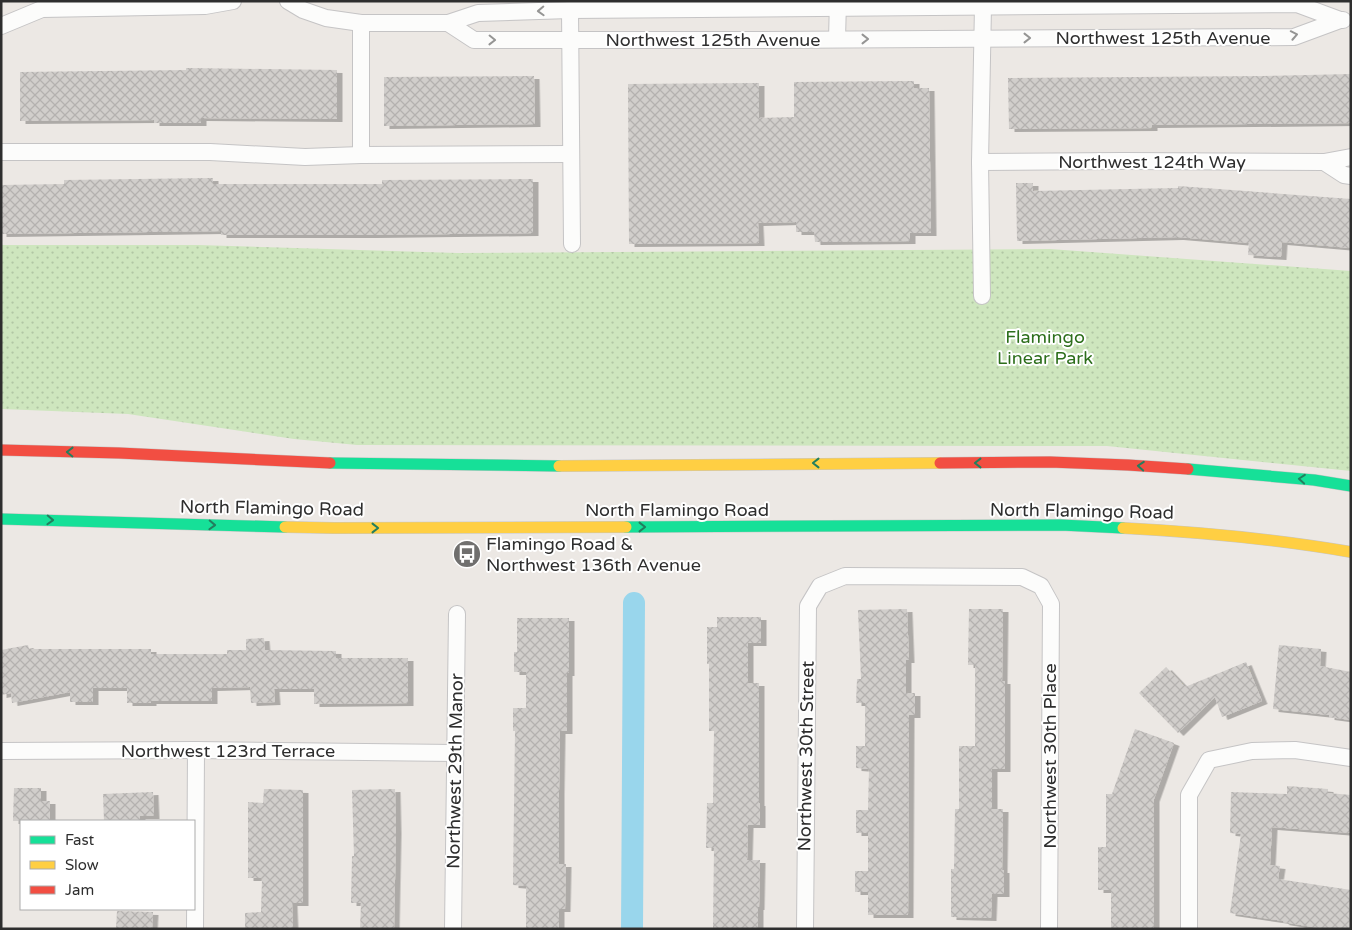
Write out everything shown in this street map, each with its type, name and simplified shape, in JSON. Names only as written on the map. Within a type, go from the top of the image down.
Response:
[{"type":"highway","points":[[1,450],[392,464],[589,466],[961,463],[1128,465],[1314,480],[1351,486]]},
{"type":"highway","name":"North Flamingo Road","points":[[1,519],[334,528],[1061,525],[1183,531],[1303,544],[1351,552]]},
{"type":"street","points":[[1,26],[42,9],[205,6],[232,1]]},
{"type":"street","name":"Northwest 125th Avenue","points":[[288,1],[303,10],[326,18],[361,23],[448,23],[478,13],[838,5],[1297,4],[1345,20]]},
{"type":"street","points":[[837,39],[838,5]]},
{"type":"street","points":[[982,296],[980,162],[983,6]]},
{"type":"street","points":[[570,10],[572,244]]},
{"type":"street","name":"Northwest 125th Avenue","points":[[448,23],[474,40],[570,40],[1294,37],[1345,20]]},
{"type":"street","points":[[361,23],[361,155]]},
{"type":"street","points":[[1,152],[210,152],[305,156],[571,154]]},
{"type":"street","name":"Northwest 124th Way","points":[[980,162],[1324,162],[1351,157]]},
{"type":"street","points":[[1324,162],[1344,175],[1351,176]]},
{"type":"street","name":"Northwest 30th Place","points":[[820,586],[845,576],[1022,578],[1041,586],[1051,604],[1049,929]]},
{"type":"street","name":"Northwest 30th Street","points":[[804,929],[808,606],[820,586]]},
{"type":"street","name":"Northwest 29th Manor","points":[[453,929],[457,614]]},
{"type":"street","points":[[195,929],[196,750]]},
{"type":"street","name":"Northwest 123rd Terrace","points":[[1,751],[196,750],[454,753]]},
{"type":"street","points":[[1189,929],[1190,795],[1210,760],[1252,751],[1295,750],[1351,758]]},
{"type":"green space","name":"Flamingo Linear Park","points":[[1,245],[198,245],[457,253],[1050,249],[1351,271],[1351,471],[1107,446],[357,445],[294,439],[128,414],[1,409]]},
{"type":"building","points":[[186,68],[337,70],[337,119],[201,118],[201,123],[154,123],[154,120],[20,121],[20,72],[186,70]]},
{"type":"building","points":[[1351,74],[1351,123],[1152,125],[1152,128],[1009,129],[1008,78]]},
{"type":"building","points":[[534,76],[535,124],[384,126],[384,77]]},
{"type":"building","points":[[914,81],[914,88],[929,88],[931,233],[910,233],[910,241],[815,242],[814,232],[796,232],[796,222],[758,223],[759,243],[629,244],[628,84],[759,83],[759,118],[794,117],[794,82]]},
{"type":"building","points":[[213,178],[213,184],[382,184],[382,180],[533,179],[533,233],[221,235],[221,231],[1,234],[1,185],[64,184],[64,180]]},
{"type":"building","points":[[1016,183],[1033,183],[1033,191],[1178,188],[1178,186],[1351,199],[1351,248],[1282,242],[1281,257],[1248,255],[1249,243],[1178,237],[1017,241]]},
{"type":"building","points":[[907,609],[909,660],[906,660],[906,693],[915,693],[915,715],[909,715],[908,915],[868,915],[868,892],[855,892],[855,871],[868,871],[868,833],[856,833],[856,810],[868,810],[869,769],[856,768],[856,746],[865,746],[865,703],[856,703],[857,679],[861,679],[858,610]]},
{"type":"building","points":[[969,609],[1003,609],[1002,681],[1005,681],[1005,769],[992,769],[992,809],[1003,809],[1002,870],[1004,870],[1004,894],[992,894],[991,918],[951,917],[951,869],[954,869],[955,809],[959,809],[959,746],[975,746],[975,665],[968,665]]},
{"type":"building","points":[[717,617],[761,617],[761,643],[748,643],[748,683],[759,683],[760,825],[748,825],[747,860],[760,860],[758,929],[713,929],[714,848],[706,848],[707,803],[713,803],[714,731],[709,731],[707,627],[717,627]]},
{"type":"building","points":[[517,618],[569,618],[567,731],[560,731],[559,864],[566,864],[565,909],[559,909],[559,929],[526,929],[526,886],[513,885],[515,731],[513,731],[513,708],[526,708],[526,672],[514,672],[514,652],[517,652]]},
{"type":"building","points":[[264,638],[265,650],[336,651],[336,658],[408,658],[408,703],[314,704],[314,689],[274,689],[275,702],[251,703],[250,687],[212,688],[212,701],[151,701],[151,703],[127,703],[127,688],[93,688],[93,702],[70,702],[70,692],[12,703],[11,693],[1,695],[1,650],[28,645],[29,649],[151,649],[151,654],[227,654],[227,650],[246,650],[246,639]]},
{"type":"building","points":[[1279,645],[1321,649],[1320,666],[1351,672],[1351,720],[1329,717],[1329,715],[1273,709]]},
{"type":"building","points":[[1246,662],[1262,701],[1222,717],[1215,697],[1178,733],[1139,693],[1166,667],[1185,687]]},
{"type":"building","points":[[1135,729],[1174,743],[1154,799],[1154,929],[1111,929],[1111,890],[1098,890],[1098,847],[1106,847],[1106,794],[1112,794]]},
{"type":"building","points":[[1287,786],[1328,789],[1328,793],[1351,795],[1351,833],[1272,827],[1270,865],[1280,866],[1278,879],[1351,890],[1351,929],[1325,929],[1230,913],[1241,834],[1230,833],[1231,792],[1287,794]]},
{"type":"building","points":[[14,788],[41,788],[41,801],[50,801],[50,820],[13,821]]},
{"type":"building","points":[[264,789],[303,790],[303,903],[292,903],[293,929],[245,929],[245,913],[261,912],[262,878],[248,878],[248,802],[263,803]]},
{"type":"building","points":[[395,789],[394,929],[360,929],[361,903],[351,903],[352,856],[354,856],[352,790]]},
{"type":"building","points":[[153,792],[154,816],[140,816],[140,820],[104,820],[103,794]]},
{"type":"building","points":[[117,911],[153,912],[152,929],[116,929]]},
{"type":"waterway","points":[[632,929],[634,603]]},
{"type":"traffic: fast","points":[[330,463],[559,466]]},
{"type":"traffic: fast","points":[[1188,469],[1314,480],[1351,486]]},
{"type":"traffic: fast","points":[[1,519],[285,527]]},
{"type":"traffic: fast","points":[[626,527],[1061,525],[1123,528]]},
{"type":"traffic: slow","points":[[559,466],[940,463]]},
{"type":"traffic: slow","points":[[285,527],[626,527]]},
{"type":"traffic: slow","points":[[1123,528],[1238,537],[1295,543],[1351,552]]},
{"type":"traffic: jam","points":[[1,450],[119,453],[330,463]]},
{"type":"traffic: jam","points":[[940,463],[1050,462],[1188,469]]},
{"type":"place","name":"Flamingo Road & Northwest 136th Avenue","points":[[467,554]]}]
